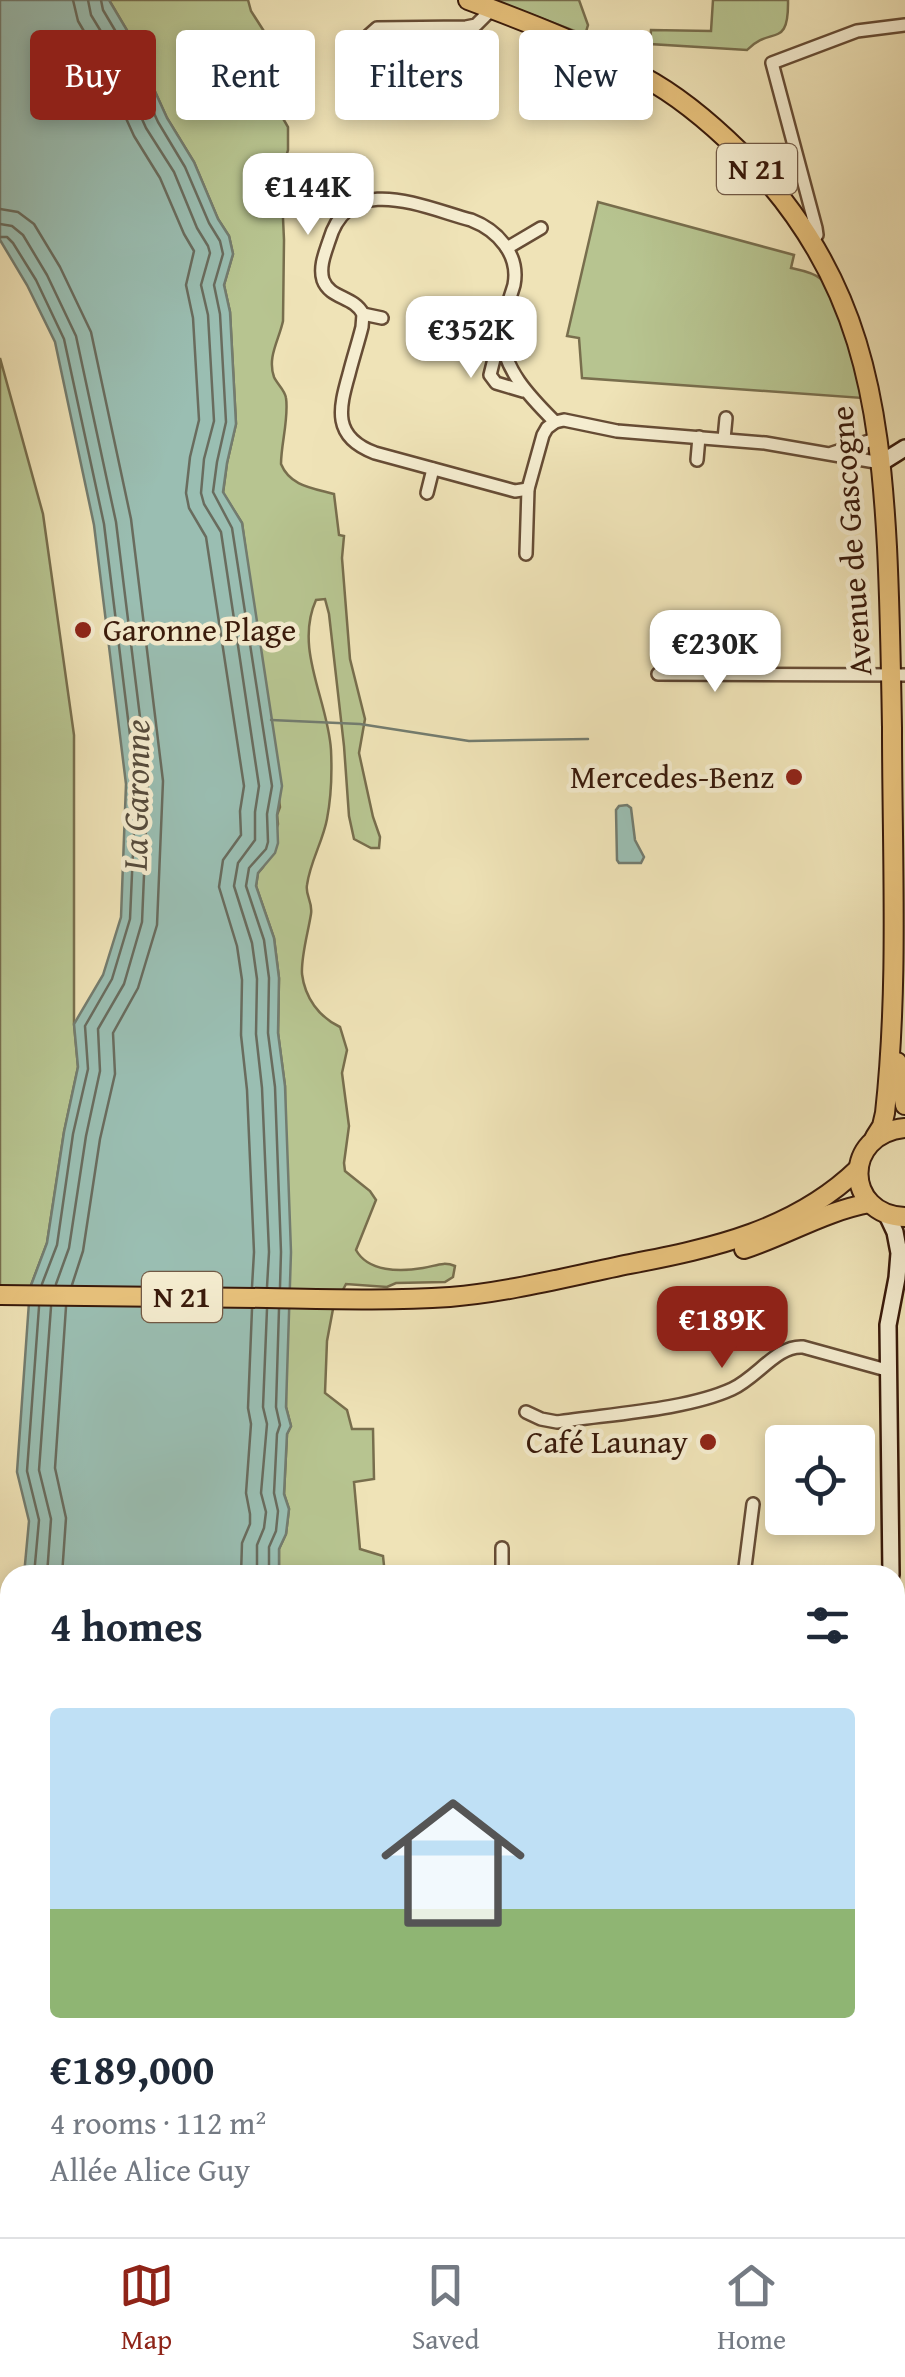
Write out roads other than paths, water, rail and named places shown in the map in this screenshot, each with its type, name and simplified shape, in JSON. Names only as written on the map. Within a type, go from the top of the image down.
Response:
[{"type":"main road","name":"Avenue de Gascogne","points":[[468,0],[592,49],[670,93],[701,116],[783,198],[831,274],[858,342],[878,438],[898,675],[898,942],[892,1037],[882,1126],[861,1157],[858,1169]]},
{"type":"main road","points":[[878,438],[905,440]]},
{"type":"main road","points":[[881,464],[905,448]]},
{"type":"main road","name":"Avenue de Gascogne","points":[[892,1037],[905,1105]]},
{"type":"main road","points":[[876,1137],[905,1128]]},
{"type":"main road","points":[[858,1169],[863,1193],[870,1203],[896,1216],[897,1278],[888,1325],[890,1565]]},
{"type":"main road","name":"N 21","points":[[363,1302],[477,1294],[722,1244],[785,1220],[840,1187],[858,1169]]},
{"type":"main road","name":"N 21","points":[[0,1297],[363,1302],[480,1299],[670,1261],[722,1255],[769,1241],[847,1207],[870,1203]]},
{"type":"main road","points":[[890,1367],[905,1290]]},
{"type":"street","points":[[375,30],[466,27],[476,25],[492,9]]},
{"type":"street","points":[[812,240],[817,235],[816,228],[772,63],[857,31],[905,25]]},
{"type":"street","points":[[320,166],[324,183],[346,210]]},
{"type":"street","points":[[382,318],[363,314],[354,302],[328,289],[322,274],[335,223],[346,210],[362,201],[392,199],[483,224],[507,248],[515,279],[490,375],[496,383],[523,391]]},
{"type":"street","points":[[507,248],[541,228]]},
{"type":"street","points":[[363,314],[340,410],[346,432],[363,448],[433,470],[515,491],[528,489]]},
{"type":"street","points":[[502,331],[511,367],[523,391],[554,422]]},
{"type":"street","points":[[724,439],[726,418]]},
{"type":"street","points":[[526,554],[528,489],[543,435],[554,422],[724,439],[881,464]]},
{"type":"street","points":[[697,460],[699,437]]},
{"type":"street","points":[[828,454],[878,438]]},
{"type":"street","points":[[426,492],[433,470]]},
{"type":"street","points":[[658,674],[898,675]]},
{"type":"street","points":[[526,1412],[558,1422],[703,1399],[752,1378],[784,1349],[793,1346],[890,1367]]},
{"type":"street","points":[[745,1565],[754,1504]]},
{"type":"street","points":[[502,1548],[502,1565]]},
{"type":"water","name":"La Garonne","points":[[0,0],[109,0],[127,30],[30,30],[30,120],[156,120],[156,94],[194,162],[229,236],[233,254],[224,285],[230,312],[236,424],[223,492],[242,523],[282,786],[278,843],[275,853],[258,873],[256,886],[274,938],[279,978],[278,1033],[285,1086],[291,1252],[286,1407],[291,1426],[287,1434],[284,1494],[289,1509],[279,1565],[25,1565],[29,1521],[17,1472],[30,1288],[47,1243],[78,1067],[74,1024],[103,975],[121,917],[126,784],[94,525],[55,342],[0,240]]},
{"type":"water","points":[[627,805],[631,808],[635,840],[644,857],[641,863],[617,860],[616,810]]},
{"type":"waterway","points":[[271,720],[360,724],[469,741],[588,739]]},
{"type":"place","name":"Garonne Plage","points":[[83,630]]},
{"type":"place","name":"Mercedes-Benz","points":[[794,777]]},
{"type":"place","name":"Café Launay","points":[[708,1442]]}]
